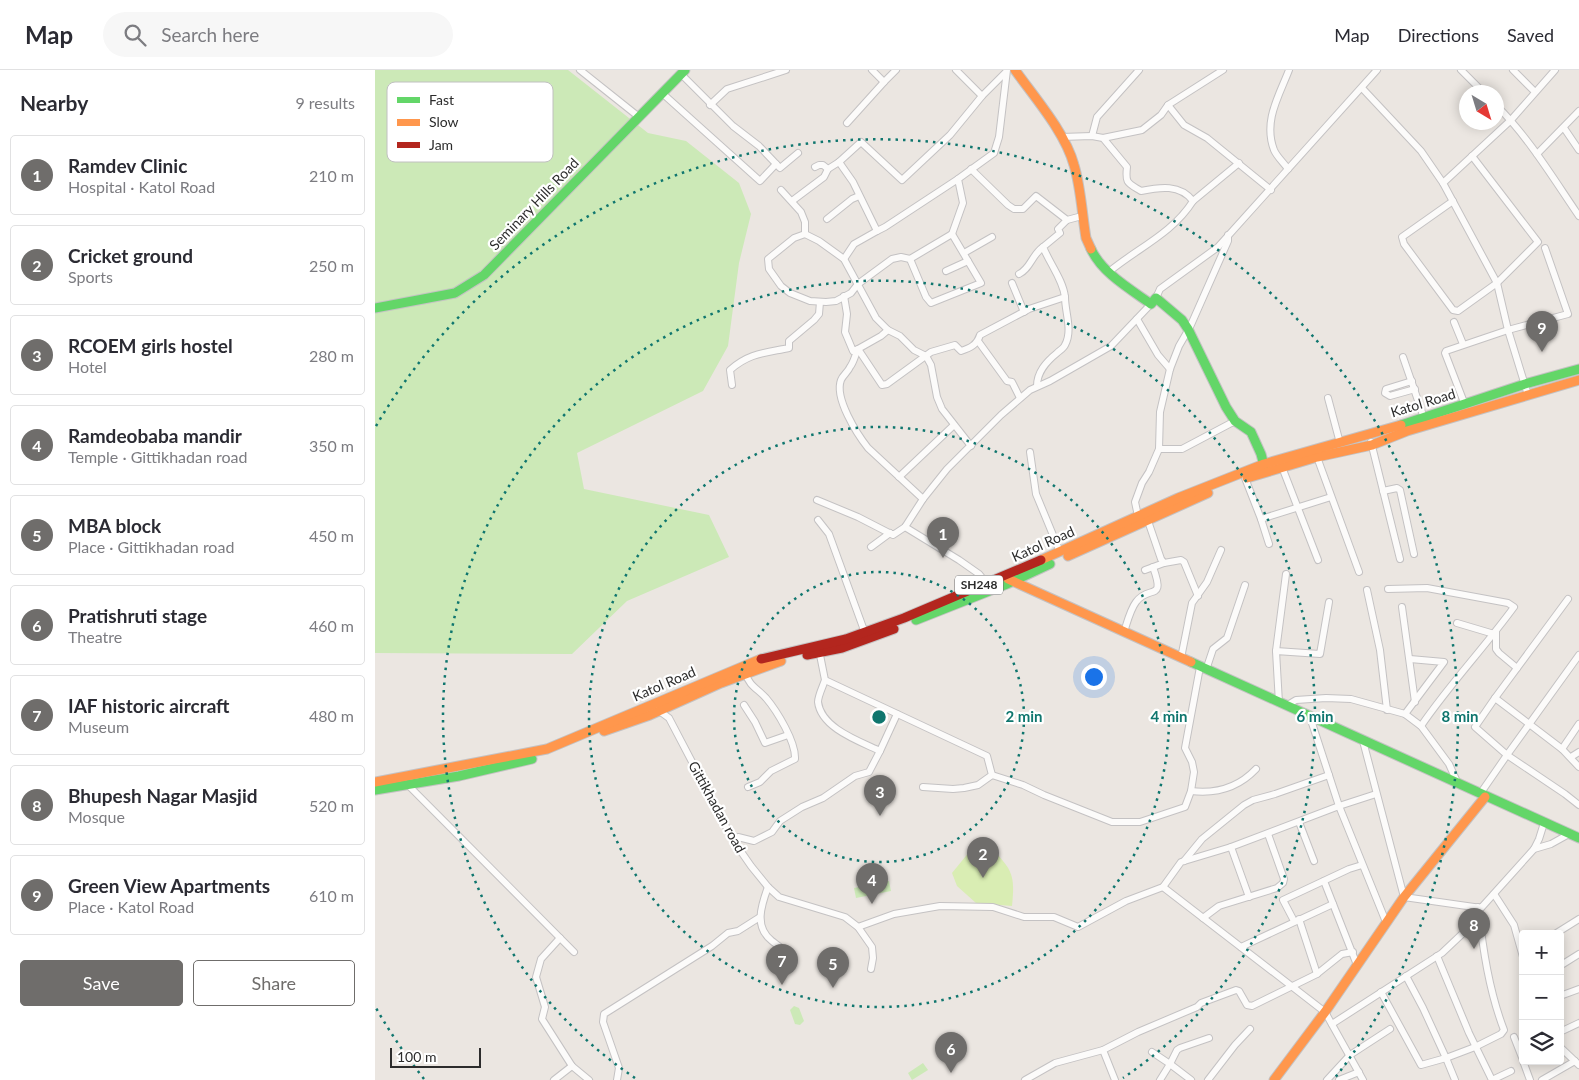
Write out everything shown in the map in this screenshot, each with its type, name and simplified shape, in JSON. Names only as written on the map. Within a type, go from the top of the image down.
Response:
[{"type":"main road","points":[[1009,71],[1051,120],[1074,165],[1086,238],[1096,260],[1129,289],[1153,301],[1182,320],[1235,421],[1251,432],[1265,468]]},
{"type":"main road","name":"Seminary Hills Road","points":[[375,308],[455,293],[484,275],[683,72]]},
{"type":"main road","name":"Katol Road","points":[[375,782],[547,749],[776,662],[865,633],[989,586],[1012,582],[1143,520],[1178,498],[1340,443],[1465,405],[1525,384],[1579,369]]},
{"type":"main road","name":"Katol Road","points":[[375,790],[459,776],[545,756],[601,732],[650,715],[656,706],[754,661],[819,649],[842,648],[870,639],[989,586],[1003,577],[1245,478],[1265,468],[1282,467],[1372,445],[1407,431],[1500,405],[1528,394],[1579,380]]},
{"type":"main road","points":[[1003,577],[1579,838]]},
{"type":"main road","points":[[1275,1080],[1328,1018],[1357,965],[1387,922],[1485,797]]},
{"type":"main road","points":[[1281,1080],[1328,1018],[1407,898]]},
{"type":"street","points":[[580,70],[639,117]]},
{"type":"street","points":[[710,105],[727,89],[786,70]]},
{"type":"street","points":[[872,70],[884,82]]},
{"type":"street","points":[[847,123],[897,70]]},
{"type":"street","points":[[956,70],[982,96]]},
{"type":"street","points":[[1092,136],[1097,117],[1139,70]]},
{"type":"street","points":[[1061,137],[1092,136],[1103,138],[1142,130],[1161,114],[1168,105],[1223,70]]},
{"type":"street","points":[[1288,169],[1275,151],[1269,130],[1275,100],[1289,70]]},
{"type":"street","points":[[817,500],[858,517],[893,535],[901,532],[923,499],[947,469],[1001,415],[1037,386],[1050,381],[1111,346],[1153,301],[1160,289],[1218,247],[1377,70]]},
{"type":"street","points":[[1461,70],[1476,85]]},
{"type":"street","points":[[1513,70],[1535,92]]},
{"type":"street","points":[[1443,184],[1511,120],[1555,70]]},
{"type":"street","points":[[792,201],[824,177],[828,169],[839,162],[861,142],[902,180],[950,135],[982,96],[1009,71]]},
{"type":"street","points":[[844,259],[854,244],[885,227],[994,153],[999,137],[1009,71]]},
{"type":"street","points":[[683,72],[710,105],[759,146],[780,168],[798,153]]},
{"type":"street","points":[[1362,88],[1421,151],[1453,201],[1497,283],[1508,330],[1528,394]]},
{"type":"street","points":[[663,93],[759,181],[776,164]]},
{"type":"street","points":[[1168,105],[1184,125],[1207,138],[1271,190]]},
{"type":"street","points":[[1537,154],[1579,111]]},
{"type":"street","points":[[1504,113],[1537,154],[1579,216]]},
{"type":"street","points":[[1564,128],[1579,150]]},
{"type":"street","points":[[1103,138],[1127,167],[1125,178],[1128,183],[1141,191],[1155,188],[1179,189],[1188,194],[1193,201]]},
{"type":"street","points":[[1453,201],[1403,236],[1402,240],[1453,310],[1458,311],[1497,283],[1538,242],[1472,156]]},
{"type":"street","points":[[839,162],[853,182],[877,231]]},
{"type":"street","points":[[1110,271],[1177,222],[1193,201],[1239,163]]},
{"type":"street","points":[[815,168],[823,165],[828,169]]},
{"type":"street","points":[[971,169],[990,189],[1014,209],[1023,209],[1036,196],[1067,220]]},
{"type":"street","points":[[958,179],[963,204],[953,234],[910,259],[901,257],[892,259],[858,284],[851,293],[836,301],[809,301],[790,293],[781,286],[769,269],[768,259],[794,238],[805,234],[819,241],[844,259],[858,284],[876,318],[888,330],[900,336],[914,350],[926,356],[931,365],[937,397],[954,425],[971,446]]},
{"type":"street","points":[[781,190],[801,212],[805,222],[805,234]]},
{"type":"street","points":[[827,219],[852,199],[859,196]]},
{"type":"street","points":[[1019,274],[1028,267],[1035,253],[1060,233],[1058,229],[1067,220],[1082,216]]},
{"type":"street","points":[[910,259],[926,298],[931,303],[981,283],[953,234]]},
{"type":"street","points":[[1164,563],[1135,502],[1137,493],[1159,449],[1160,412],[1170,369],[1229,241],[1228,235]]},
{"type":"street","points":[[964,253],[992,237]]},
{"type":"street","points":[[1037,386],[1037,377],[1042,369],[1065,346],[1068,328],[1064,288],[1050,264],[1043,247]]},
{"type":"street","points":[[1465,405],[1445,353],[1446,351],[1508,330],[1568,314],[1545,248]]},
{"type":"street","points":[[946,271],[968,261]]},
{"type":"street","points":[[1012,283],[1024,312]]},
{"type":"street","points":[[844,296],[847,314],[845,332],[853,351],[888,330]]},
{"type":"street","points":[[858,349],[882,385],[887,384],[931,352],[955,345],[961,351],[974,346],[978,342],[980,335],[989,329],[1024,312],[1065,298]]},
{"type":"street","points":[[732,385],[730,370],[750,356],[764,351],[789,348],[789,341],[819,314],[820,302]]},
{"type":"street","points":[[1137,319],[1158,354],[1170,369]]},
{"type":"street","points":[[1455,322],[1463,344]]},
{"type":"street","points":[[978,342],[1007,381],[1012,382],[1020,398]]},
{"type":"street","points":[[858,349],[850,369],[844,374],[840,382],[839,392],[842,402],[862,441],[923,499]]},
{"type":"street","points":[[1403,357],[1424,418]]},
{"type":"street","points":[[1412,381],[1386,389],[1385,393],[1390,396],[1415,389]]},
{"type":"street","points":[[1328,398],[1340,443]]},
{"type":"street","points":[[1159,449],[1182,449],[1235,421]]},
{"type":"street","points":[[899,477],[954,425]]},
{"type":"street","points":[[1369,435],[1400,559]]},
{"type":"street","points":[[1031,452],[1036,494],[1061,552]]},
{"type":"street","points":[[1317,457],[1359,572]]},
{"type":"street","points":[[1282,467],[1296,508],[1318,560]]},
{"type":"street","points":[[1245,478],[1269,544]]},
{"type":"street","points":[[1383,490],[1397,488],[1400,490],[1414,554]]},
{"type":"street","points":[[1261,519],[1331,497]]},
{"type":"street","points":[[818,520],[829,534],[865,633]]},
{"type":"street","points":[[905,527],[979,574],[989,586]]},
{"type":"street","points":[[871,547],[890,533]]},
{"type":"street","points":[[1181,658],[1192,602],[1207,582],[1221,550]]},
{"type":"street","points":[[1145,570],[1164,563],[1181,560],[1184,562],[1197,596]]},
{"type":"street","points":[[1124,632],[1134,603],[1140,597],[1151,593],[1157,588],[1159,583],[1153,567]]},
{"type":"street","points":[[1286,574],[1276,651],[1283,705],[1296,700],[1351,699],[1405,714],[1421,726],[1449,764],[1459,785]]},
{"type":"street","points":[[992,775],[1023,784],[1052,799],[1112,822],[1140,822],[1185,807],[1191,791],[1194,772],[1192,762],[1185,748],[1203,668],[1213,649],[1227,638],[1245,585]]},
{"type":"street","points":[[1388,589],[1427,588],[1508,602],[1514,607],[1437,703],[1421,726]]},
{"type":"street","points":[[1367,590],[1380,650],[1387,710]]},
{"type":"street","points":[[1569,599],[1475,727],[1507,755],[1579,805]]},
{"type":"street","points":[[1276,651],[1320,654],[1329,602]]},
{"type":"street","points":[[1402,607],[1415,702]]},
{"type":"street","points":[[1457,623],[1495,633]]},
{"type":"street","points":[[1495,633],[1496,649],[1517,668]]},
{"type":"street","points":[[819,649],[825,680],[818,701],[829,725],[880,751]]},
{"type":"street","points":[[1485,797],[1507,755],[1579,655]]},
{"type":"street","points":[[1405,714],[1444,662],[1410,659]]},
{"type":"street","points":[[746,674],[748,683],[765,697],[781,720],[795,752],[795,759],[771,771],[760,782],[748,787]]},
{"type":"street","points":[[825,680],[987,756],[992,775]]},
{"type":"street","points":[[1495,698],[1562,749],[1579,767]]},
{"type":"street","points":[[744,705],[765,743],[788,735]]},
{"type":"street","name":"Gittikhadan road","points":[[656,706],[669,718],[733,840],[769,887],[779,897],[845,918],[858,927],[872,947],[871,969]]},
{"type":"street","points":[[733,840],[738,837],[754,841],[772,832],[780,821],[802,807],[823,798],[855,776],[869,772],[897,714]]},
{"type":"street","points":[[1310,717],[1339,806],[1387,922]]},
{"type":"street","points":[[1562,749],[1579,724]]},
{"type":"street","points":[[1363,741],[1376,794],[1407,898],[1481,908],[1534,849],[1543,823]]},
{"type":"street","points":[[1571,757],[1579,752]]},
{"type":"street","points":[[1191,791],[1209,792],[1232,786],[1257,769]]},
{"type":"street","points":[[923,787],[953,790],[978,785],[992,775]]},
{"type":"street","points":[[858,927],[894,914],[940,906],[993,907],[1024,917],[1054,917],[1078,927],[1126,901],[1163,887],[1181,862],[1184,861],[1202,839],[1253,800],[1329,775]]},
{"type":"street","points":[[407,784],[575,952]]},
{"type":"street","points":[[1184,861],[1231,848],[1339,806],[1376,794]]},
{"type":"street","points":[[1299,822],[1314,861]]},
{"type":"street","points":[[1203,918],[1219,906],[1277,888],[1283,883],[1284,880],[1268,834]]},
{"type":"street","points":[[1534,849],[1551,844],[1569,834]]},
{"type":"street","points":[[1231,848],[1249,897]]},
{"type":"street","points":[[1317,974],[1296,920],[1283,900],[1349,869],[1362,865]]},
{"type":"street","points":[[1324,881],[1357,965]]},
{"type":"street","points":[[769,887],[763,901],[760,917],[761,926],[764,934],[788,954],[792,965]]},
{"type":"street","points":[[1163,887],[1291,985],[1328,1018],[1363,1080]]},
{"type":"street","points":[[1494,894],[1515,926],[1519,942]]},
{"type":"street","points":[[1241,947],[1333,904]]},
{"type":"street","points":[[1381,992],[1421,1065],[1475,1047],[1501,1034],[1504,1030],[1494,999],[1483,945],[1478,907]]},
{"type":"street","points":[[617,1080],[619,1068],[603,1022],[604,1014],[712,946],[728,933],[738,931],[760,917]]},
{"type":"street","points":[[1328,1018],[1381,992],[1437,956],[1479,918]]},
{"type":"street","points":[[1561,930],[1579,919]]},
{"type":"street","points":[[560,938],[541,959],[537,977],[545,1007],[542,1018],[572,1066],[589,1080]]},
{"type":"street","points":[[1025,1080],[1055,1063],[1103,1050],[1137,1032],[1197,1007],[1201,1003],[1237,990],[1247,1005],[1252,1006],[1291,985],[1317,974],[1343,954],[1353,952]]},
{"type":"street","points":[[1564,963],[1579,954]]},
{"type":"street","points":[[1437,956],[1475,1047],[1492,1080],[1511,1071]]},
{"type":"street","points":[[1406,976],[1423,1008],[1455,1080]]},
{"type":"street","points":[[1564,995],[1579,989]]},
{"type":"street","points":[[1564,1030],[1579,1023]]},
{"type":"street","points":[[1209,1080],[1235,1045],[1250,1029]]},
{"type":"street","points":[[1327,1080],[1350,1054],[1391,1029]]},
{"type":"street","points":[[1514,1037],[1519,1050]]},
{"type":"street","points":[[1160,1080],[1177,1050],[1209,1038]]},
{"type":"street","points":[[1103,1050],[1115,1080]]},
{"type":"street","points":[[1542,1080],[1577,1063],[1564,1051]]},
{"type":"street","points":[[1152,1052],[1191,1080]]},
{"type":"street","points":[[1525,1065],[1531,1080]]},
{"type":"street","points":[[554,1080],[572,1066]]},
{"type":"street","points":[[1339,1080],[1359,1072]]},
{"type":"green space","points":[[375,70],[568,70],[648,133],[686,141],[739,183],[751,214],[739,263],[728,346],[703,391],[577,453],[584,489],[709,515],[729,557],[627,601],[572,654],[375,653]]},
{"type":"green space","points":[[991,848],[1004,862],[1011,874],[1013,887],[1012,906],[976,903],[957,886],[952,873],[970,851]]},
{"type":"green space","points":[[889,881],[891,891],[856,898],[854,888]]},
{"type":"green space","points":[[794,1006],[799,1008],[804,1021],[800,1025],[795,1024],[790,1010]]},
{"type":"green space","points":[[923,1063],[928,1070],[912,1080],[908,1073]]},
{"type":"traffic: fast","points":[[375,308],[455,293],[484,275],[685,70]]},
{"type":"traffic: fast","points":[[1091,249],[1102,266],[1117,280],[1151,304],[1156,298],[1182,320],[1226,407],[1235,421],[1251,432],[1261,454],[1265,469]]},
{"type":"traffic: fast","points":[[1401,425],[1525,384],[1579,369]]},
{"type":"traffic: fast","points":[[916,620],[1007,584],[1050,564]]},
{"type":"traffic: fast","points":[[1191,662],[1579,838]]},
{"type":"traffic: fast","points":[[375,790],[459,776],[532,759]]},
{"type":"traffic: slow","points":[[1015,70],[1057,128],[1070,153],[1078,183],[1086,238],[1091,249]]},
{"type":"traffic: slow","points":[[1247,478],[1317,457],[1372,445],[1407,431],[1579,380]]},
{"type":"traffic: slow","points":[[1041,560],[1178,498],[1264,464],[1401,425]]},
{"type":"traffic: slow","points":[[1068,556],[1208,493]]},
{"type":"traffic: slow","points":[[1008,579],[1191,662]]},
{"type":"traffic: slow","points":[[375,782],[547,749],[761,659]]},
{"type":"traffic: slow","points":[[604,731],[650,715],[721,683],[781,661]]},
{"type":"traffic: slow","points":[[1274,1080],[1325,1012],[1404,897],[1485,797]]},
{"type":"traffic: jam","points":[[761,659],[846,639],[904,618],[1041,560]]},
{"type":"traffic: jam","points":[[807,655],[842,648],[894,629]]},
{"type":"place","name":"Green View Apartments","points":[[1542,352]]},
{"type":"place","name":"Ramdev Clinic","points":[[943,558]]},
{"type":"place","name":"RCOEM girls hostel","points":[[880,816]]},
{"type":"place","name":"Cricket ground","points":[[983,878]]},
{"type":"place","name":"Ramdeobaba mandir","points":[[872,904]]},
{"type":"place","name":"Bhupesh Nagar Masjid","points":[[1474,949]]},
{"type":"place","name":"IAF historic aircraft","points":[[782,985]]},
{"type":"place","name":"MBA block","points":[[833,988]]},
{"type":"place","name":"Pratishruti stage","points":[[951,1073]]}]
